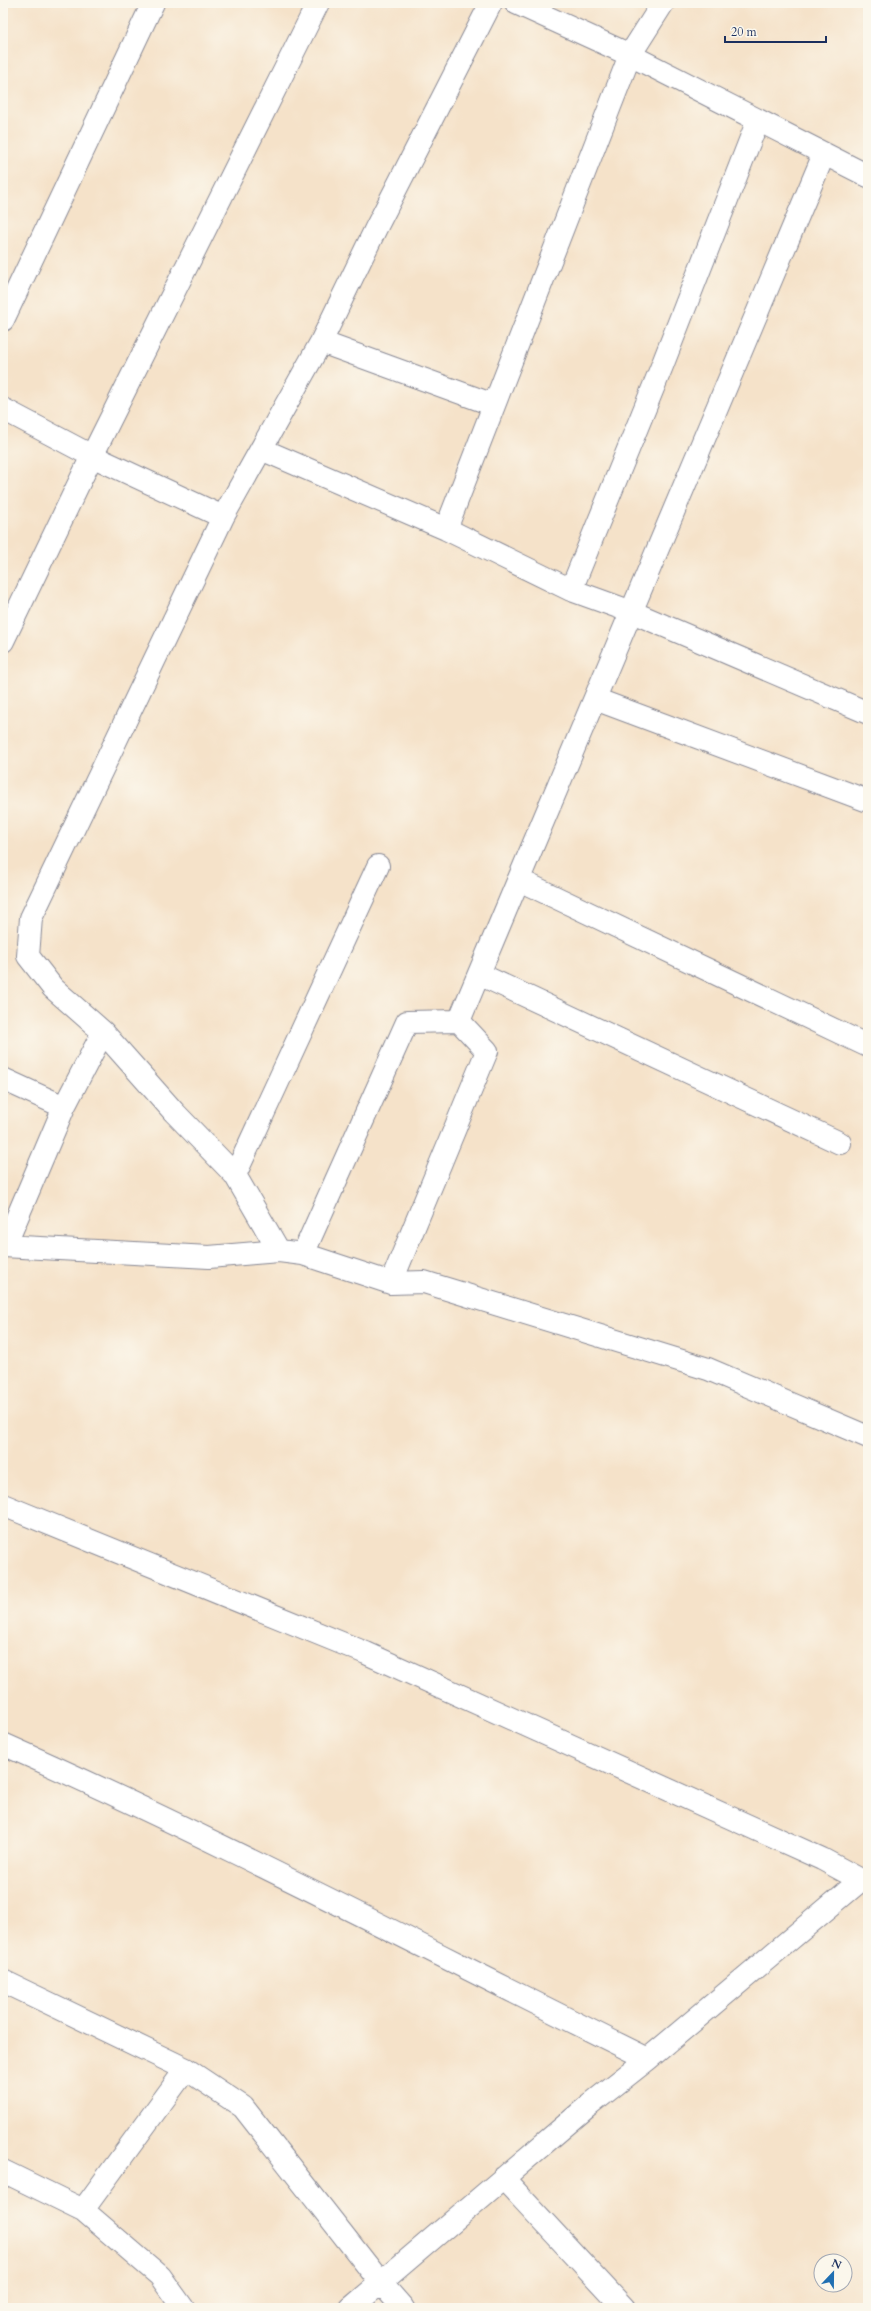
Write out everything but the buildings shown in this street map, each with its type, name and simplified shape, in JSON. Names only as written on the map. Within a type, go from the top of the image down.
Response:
[{"type":"street","points":[[3,320],[153,3]]},
{"type":"street","points":[[3,641],[92,456],[318,3]]},
{"type":"street","points":[[279,1251],[235,1175],[174,1112],[103,1032],[52,988],[28,956],[31,918],[223,517],[321,342],[376,228],[491,3]]},
{"type":"street","points":[[516,3],[630,55],[868,176]]},
{"type":"street","points":[[446,529],[630,55],[663,3]]},
{"type":"street","points":[[571,590],[662,366],[758,120]]},
{"type":"street","points":[[459,1022],[824,154]]},
{"type":"street","points":[[321,342],[494,405]]},
{"type":"street","points":[[3,410],[92,456],[223,517]]},
{"type":"street","points":[[261,449],[446,529],[571,590],[632,612],[868,713]]},
{"type":"street","points":[[595,699],[868,802]]},
{"type":"street","points":[[235,1175],[378,866]]},
{"type":"street","points":[[519,880],[868,1046]]},
{"type":"street","points":[[479,974],[840,1143]]},
{"type":"street","points":[[303,1254],[407,1022],[459,1022],[487,1051],[391,1283]]},
{"type":"street","points":[[103,1032],[64,1107],[4,1246],[210,1257],[279,1251],[303,1254],[391,1283],[424,1282],[708,1369],[868,1437]]},
{"type":"street","points":[[3,1079],[64,1107]]},
{"type":"street","points":[[3,1505],[366,1653],[864,1879],[648,2059],[502,2178],[351,2308]]},
{"type":"street","points":[[3,1744],[100,1787],[328,1898],[648,2059]]},
{"type":"street","points":[[3,1981],[186,2068],[243,2107],[403,2308]]},
{"type":"street","points":[[83,2210],[186,2068]]},
{"type":"street","points":[[3,2171],[83,2210],[160,2276],[183,2308]]},
{"type":"street","points":[[502,2178],[624,2308]]}]
